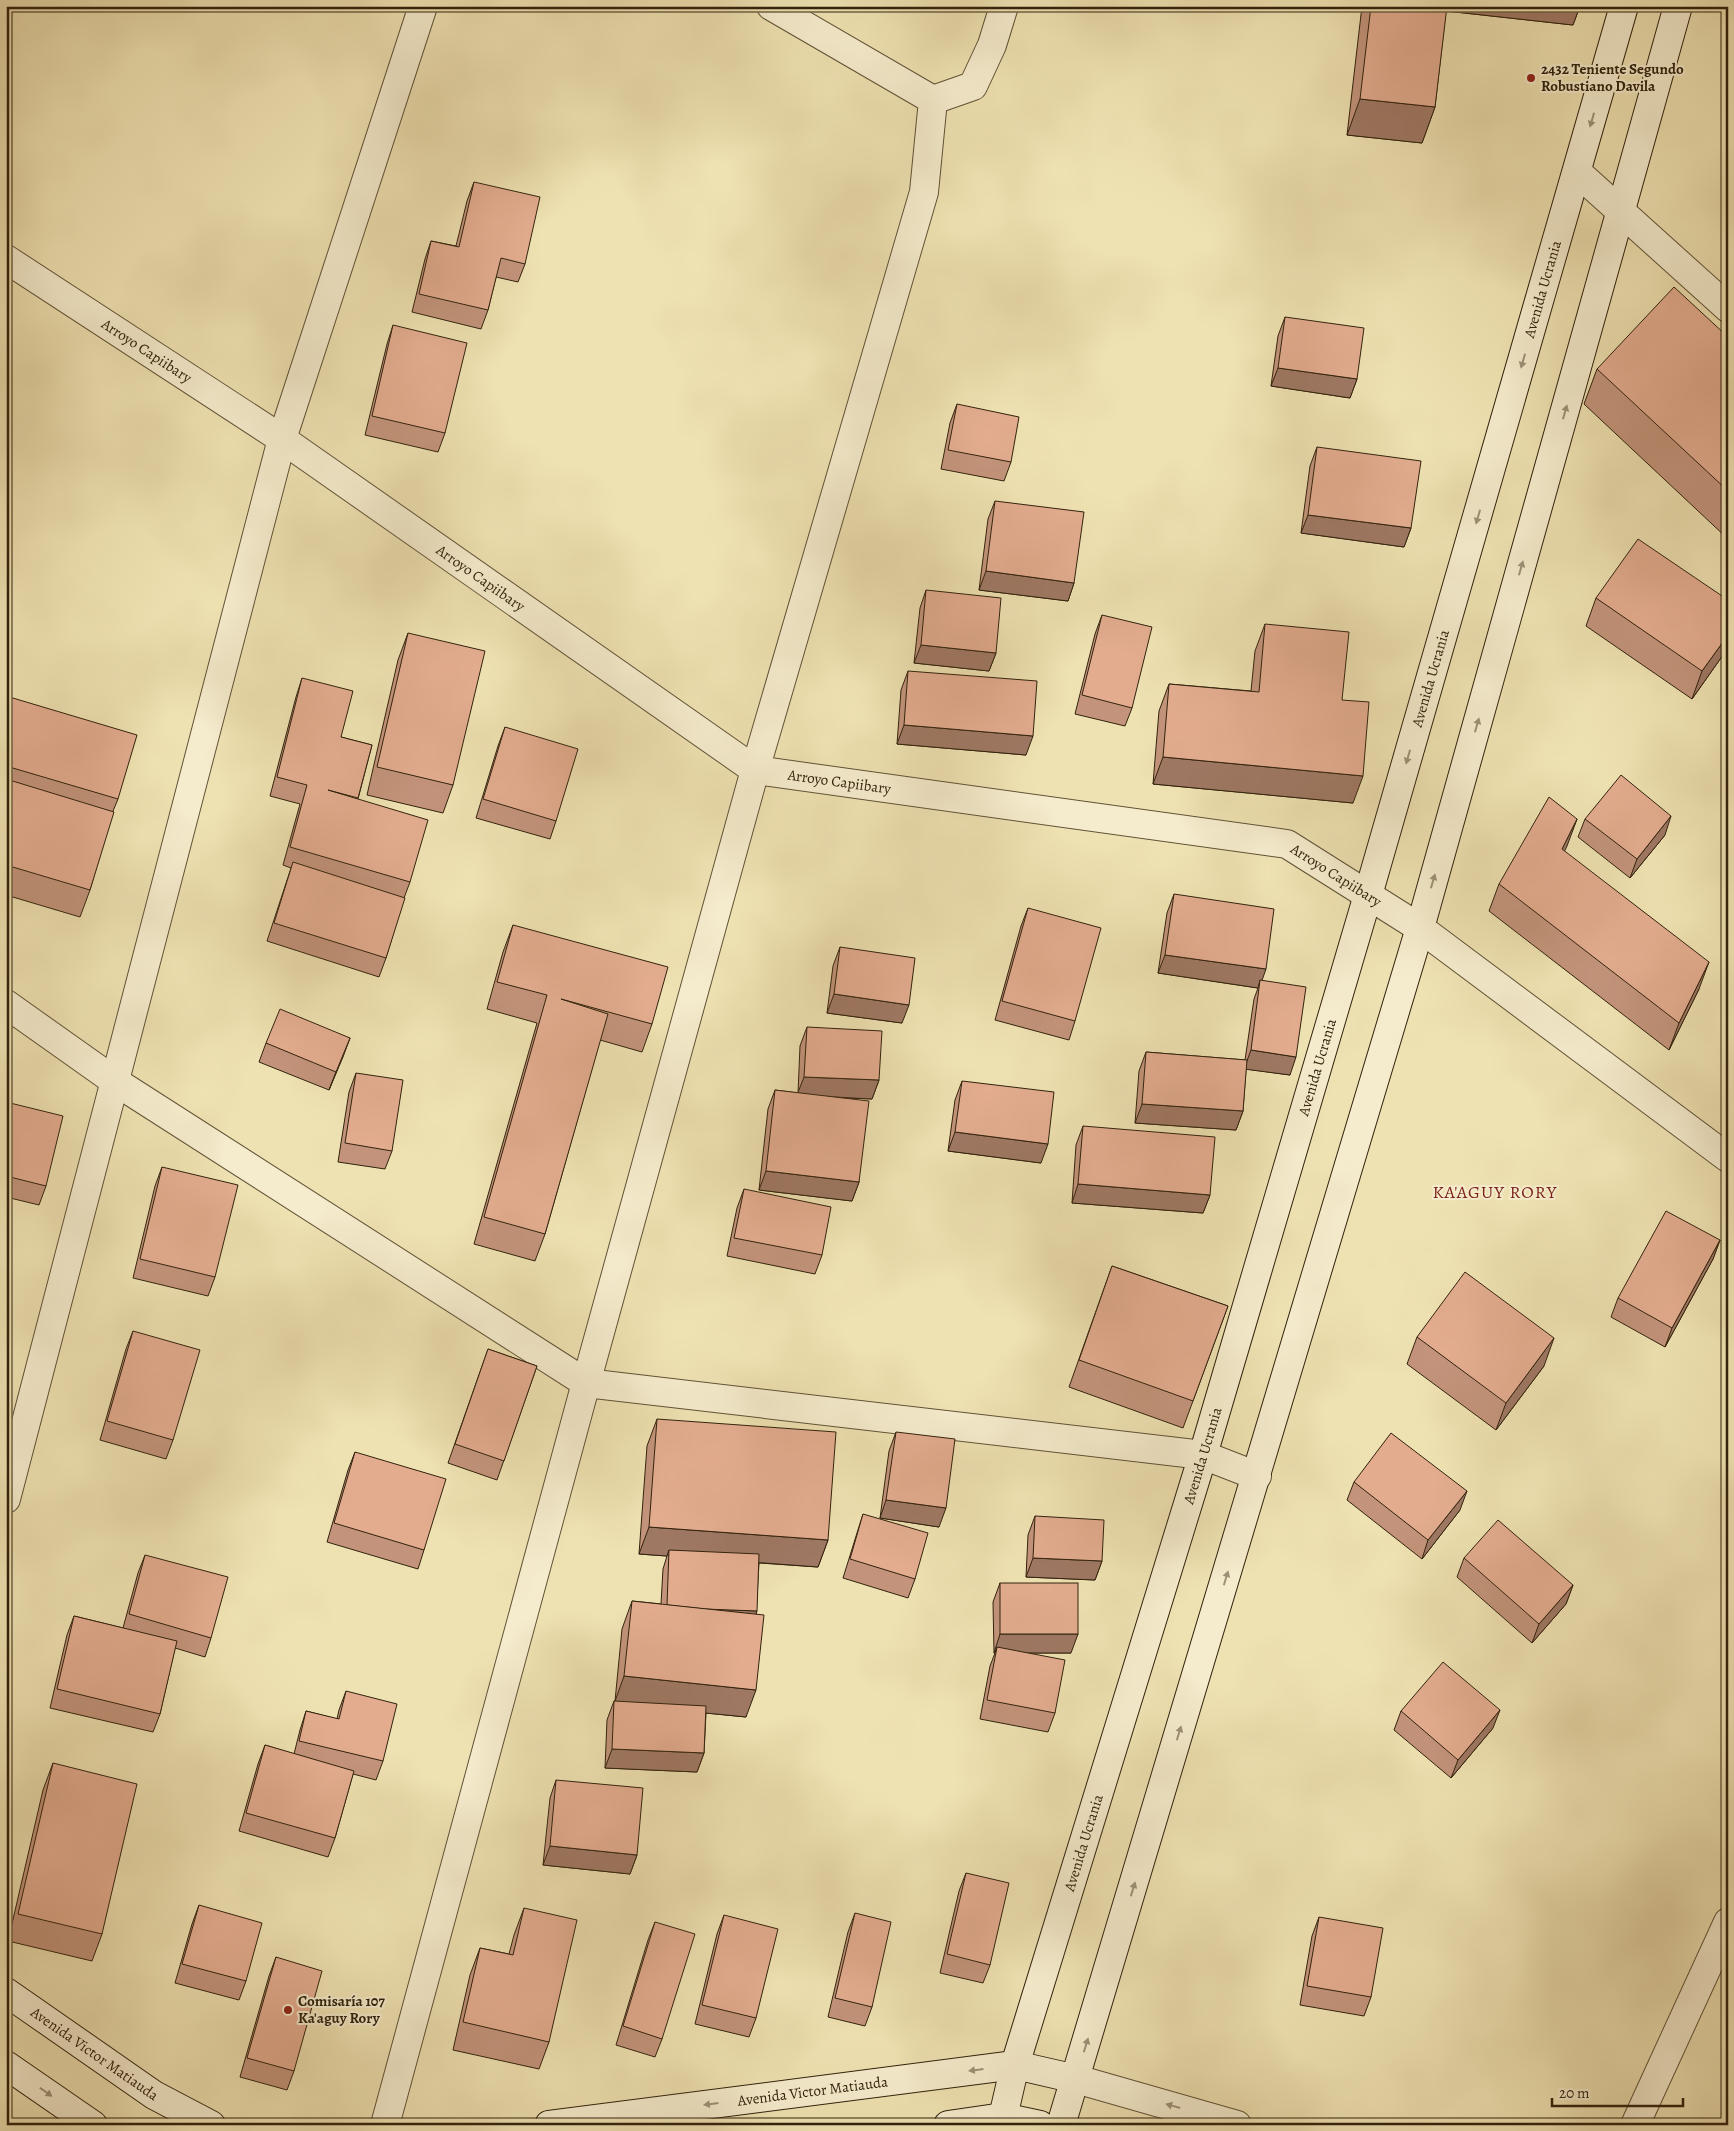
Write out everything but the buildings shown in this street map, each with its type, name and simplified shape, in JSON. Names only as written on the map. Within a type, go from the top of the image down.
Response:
[{"type":"street","points":[[6,1499],[282,439],[423,6]]},
{"type":"street","points":[[771,6],[933,100],[973,86],[992,46],[1004,6]]},
{"type":"street","name":"Avenida Ucrania","points":[[1003,2121],[1015,2065],[1203,1455],[1368,895],[1624,6]]},
{"type":"street","points":[[1061,2125],[1420,928],[1678,6]]},
{"type":"street","points":[[385,2125],[586,1382],[756,770],[924,192],[933,100]]},
{"type":"street","points":[[1577,172],[1728,308]]},
{"type":"street","name":"Arroyo Capiibary","points":[[6,258],[282,439],[756,770],[1287,844],[1420,928],[1728,1158]]},
{"type":"street","points":[[6,1004],[116,1082],[586,1382],[1203,1455],[1256,1476]]},
{"type":"street","points":[[1635,2125],[1728,1922]]},
{"type":"street","name":"Avenida Victor Matiauda","points":[[6,1992],[154,2095],[211,2125]]},
{"type":"street","points":[[6,2065],[93,2125]]},
{"type":"street","name":"Avenida Victor Matiauda","points":[[549,2125],[1015,2065],[1076,2078],[1237,2125]]},
{"type":"street","points":[[948,2125],[1003,2121],[1040,2125]]},
{"type":"place","name":"2432 Teniente Segundo Robustiano Davila","points":[[1531,78]]},
{"type":"place","name":"Comisaría 107 Ka'aguy Rory","points":[[288,2010]]},
{"type":"district","name":"KA'AGUY RORY","points":[[1495,1192]]}]
